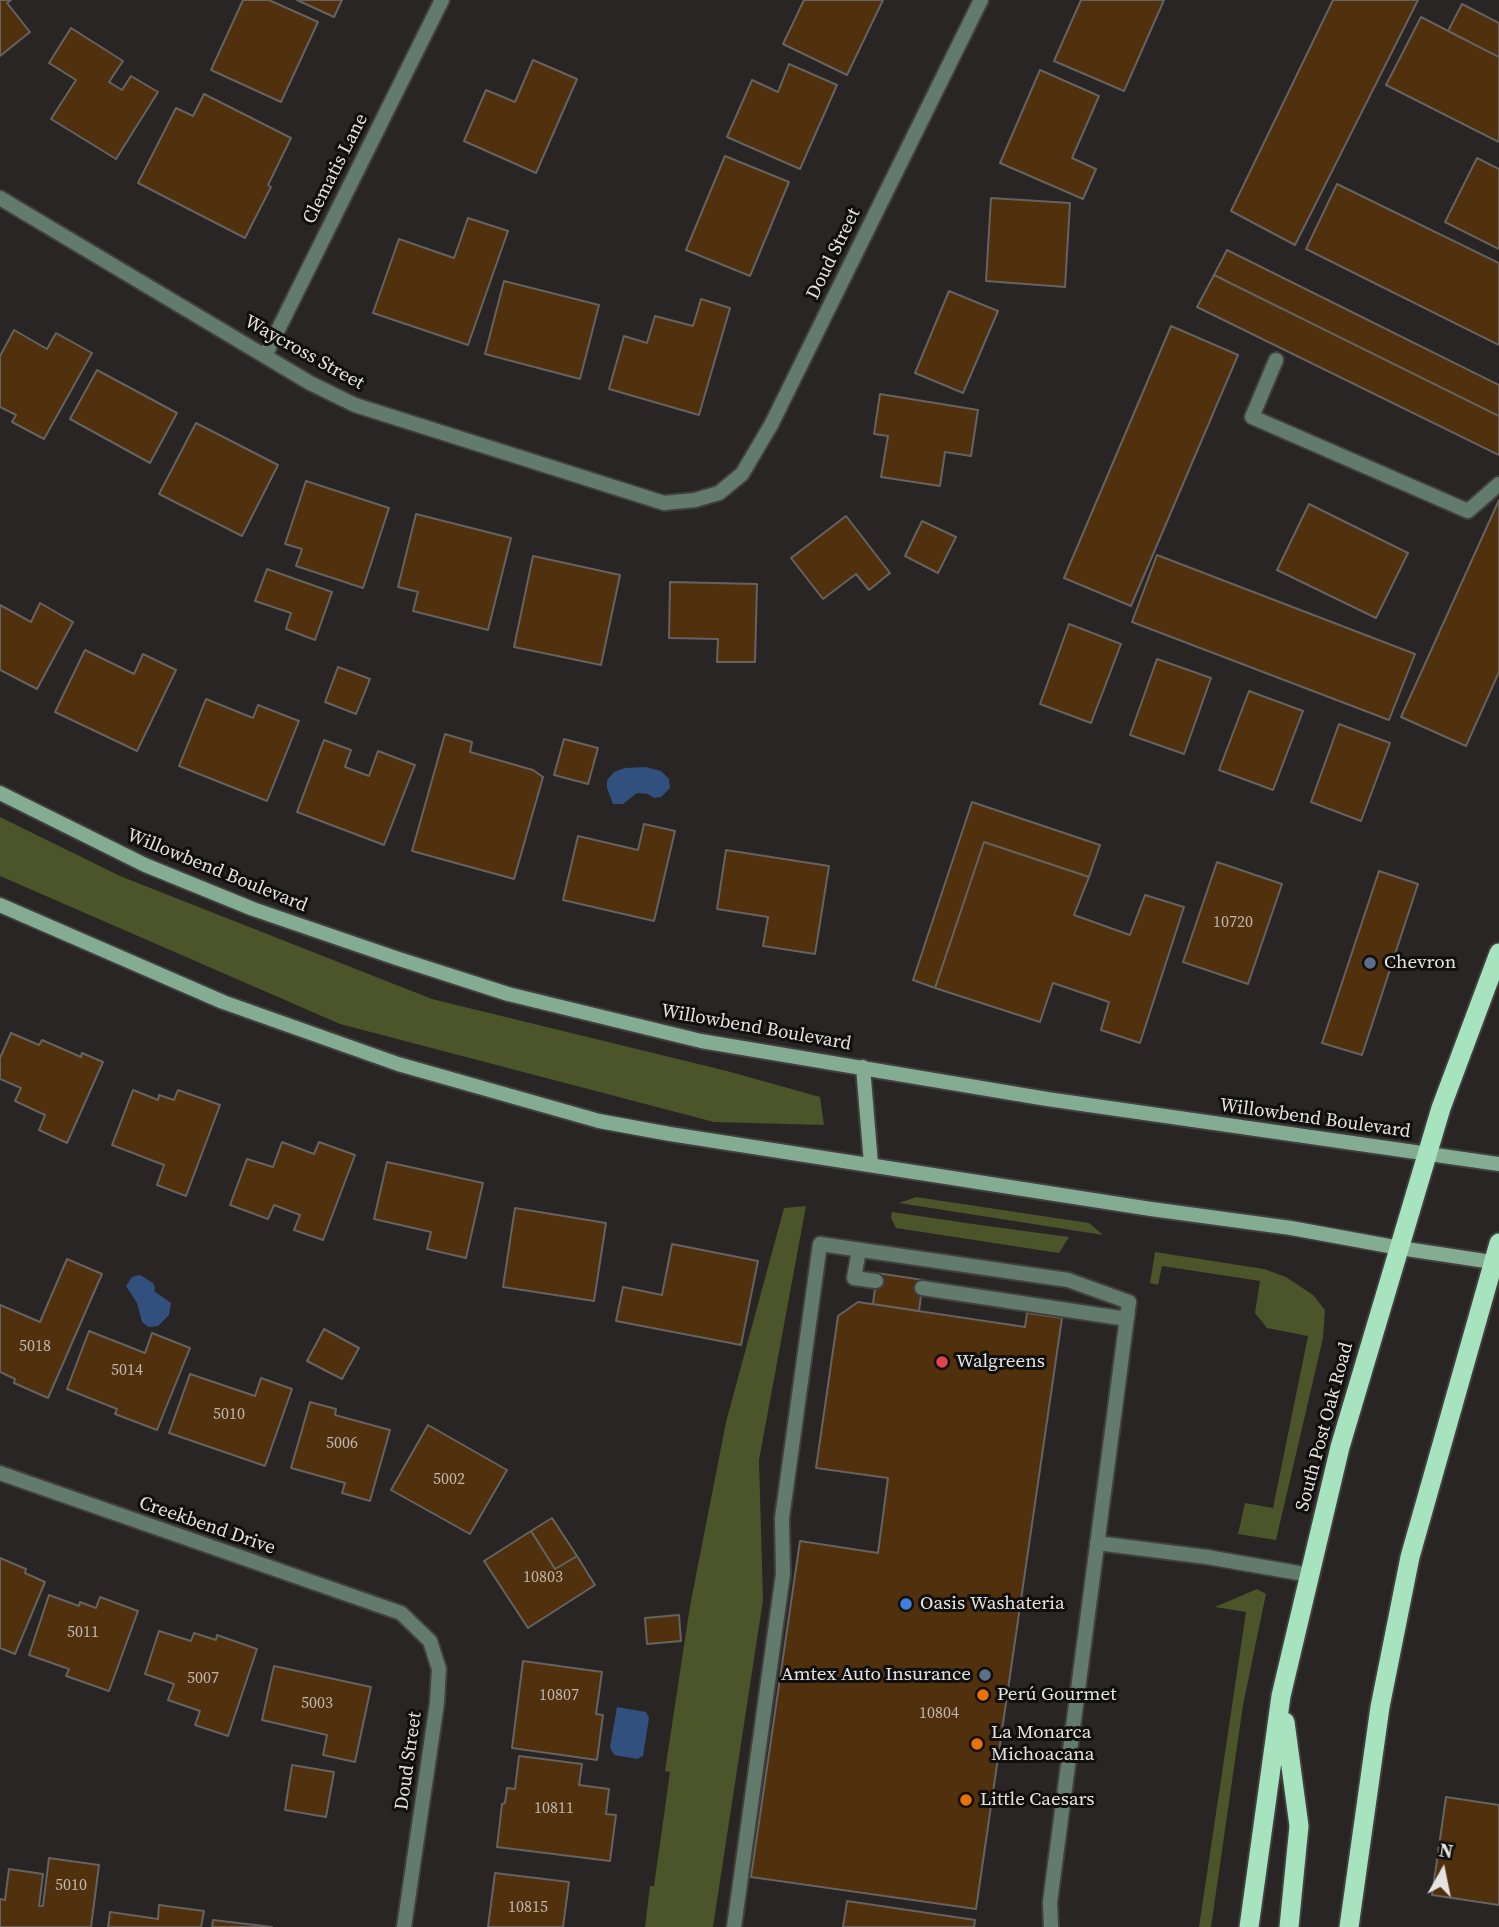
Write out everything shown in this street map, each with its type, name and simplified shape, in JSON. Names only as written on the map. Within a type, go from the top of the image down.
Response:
[{"type":"highway","name":"South Post Oak Road","points":[[1249,1927],[1282,1696],[1340,1447],[1447,1089],[1499,953]]},
{"type":"highway","points":[[1349,1927],[1380,1707],[1410,1557],[1497,1256]]},
{"type":"highway","points":[[1282,1696],[1299,1826],[1289,1927]]},
{"type":"main road","name":"Willowbend Boulevard","points":[[0,793],[145,865],[253,909],[477,985],[701,1041],[1047,1099],[1499,1164]]},
{"type":"main road","points":[[0,905],[223,1002],[398,1064],[599,1121],[1151,1209],[1291,1228],[1400,1248],[1497,1256]]},
{"type":"main road","points":[[863,1067],[871,1164]]},
{"type":"street","name":"Clematis Lane","points":[[265,356],[442,0]]},
{"type":"street","name":"Doud Street","points":[[695,500],[719,493],[742,474],[771,425],[981,0]]},
{"type":"street","name":"Waycross Street","points":[[0,198],[310,383],[355,405],[664,503],[695,500]]},
{"type":"street","points":[[1276,360],[1252,417],[1468,511],[1499,484]]},
{"type":"street","points":[[734,1927],[783,1574],[782,1518],[820,1244],[1068,1280],[1129,1303],[1050,1902],[1051,1923]]},
{"type":"street","points":[[859,1250],[854,1278],[876,1281]]},
{"type":"street","points":[[922,1288],[1126,1319]]},
{"type":"street","name":"Creekbend Drive","points":[[0,1473],[401,1613]]},
{"type":"street","points":[[1097,1543],[1207,1557],[1310,1575]]},
{"type":"street","name":"Doud Street","points":[[401,1613],[430,1641],[439,1669],[435,1715],[404,1927]]},
{"type":"green space","points":[[0,817],[120,876],[432,999],[727,1071],[820,1097],[824,1125],[714,1122],[340,1024],[0,876]]},
{"type":"green space","points":[[916,1197],[1089,1223],[1103,1235],[899,1203]]},
{"type":"green space","points":[[806,1206],[759,1460],[763,1600],[713,1927],[645,1927],[650,1886],[654,1886],[670,1772],[665,1771],[690,1606],[726,1422],[784,1208]]},
{"type":"green space","points":[[892,1212],[1069,1237],[1059,1253],[896,1228],[891,1218]]},
{"type":"green space","points":[[1155,1252],[1264,1269],[1286,1277],[1313,1295],[1325,1310],[1323,1338],[1276,1540],[1238,1534],[1245,1503],[1273,1508],[1308,1336],[1267,1328],[1255,1313],[1260,1281],[1162,1266],[1158,1285],[1150,1283]]},
{"type":"green space","points":[[1257,1589],[1266,1594],[1243,1705],[1211,1927],[1199,1927],[1246,1612],[1215,1607]]},
{"type":"water","points":[[646,767],[661,771],[669,779],[670,788],[661,797],[654,798],[648,794],[637,793],[623,804],[613,804],[607,780],[614,772],[625,768]]},
{"type":"water","points":[[140,1275],[153,1283],[154,1291],[171,1303],[169,1315],[158,1326],[149,1327],[142,1322],[137,1303],[126,1286],[132,1277]]},
{"type":"water","points":[[617,1707],[646,1712],[649,1718],[643,1756],[637,1759],[614,1755],[610,1747]]},
{"type":"building","points":[[0,0],[11,0],[7,3],[30,32],[0,56]]},
{"type":"building","points":[[243,0],[269,0],[318,22],[281,102],[211,70]]},
{"type":"building","points":[[297,0],[342,0],[334,17]]},
{"type":"building","points":[[804,0],[883,0],[847,75],[783,44]]},
{"type":"building","points":[[1081,0],[1164,0],[1124,91],[1054,61]]},
{"type":"building","points":[[1333,0],[1418,0],[1295,245],[1231,211]]},
{"type":"building","points":[[1462,4],[1499,23],[1499,57],[1448,31]]},
{"type":"building","points":[[1421,17],[1499,57],[1499,142],[1386,85]]},
{"type":"building","points":[[71,28],[123,61],[109,82],[122,90],[131,76],[158,92],[116,159],[51,119],[76,80],[49,63]]},
{"type":"building","points":[[533,60],[577,79],[536,173],[464,141],[486,90],[515,102]]},
{"type":"building","points":[[789,64],[837,85],[800,169],[727,137],[752,80],[778,92]]},
{"type":"building","points":[[1040,70],[1099,96],[1072,158],[1096,169],[1083,199],[1000,163]]},
{"type":"building","points":[[204,94],[291,138],[268,185],[271,187],[245,238],[138,183],[176,108],[193,116]]},
{"type":"building","points":[[725,156],[789,182],[750,276],[686,250]]},
{"type":"building","points":[[1477,158],[1499,169],[1499,249],[1445,222]]},
{"type":"building","points":[[1337,184],[1499,263],[1499,345],[1306,249]]},
{"type":"building","points":[[991,198],[1070,203],[1065,287],[986,281]]},
{"type":"building","points":[[468,218],[508,231],[468,345],[373,313],[399,239],[454,258]]},
{"type":"building","points":[[1227,250],[1499,385],[1499,416],[1214,275]]},
{"type":"building","points":[[1214,275],[1499,416],[1499,455],[1197,307]]},
{"type":"building","points":[[504,281],[599,305],[580,379],[485,354]]},
{"type":"building","points":[[949,291],[998,311],[963,393],[915,373]]},
{"type":"building","points":[[701,299],[730,308],[699,415],[609,389],[624,336],[647,343],[655,316],[693,326]]},
{"type":"building","points":[[1171,326],[1238,355],[1131,606],[1064,578]]},
{"type":"building","points":[[14,330],[47,349],[56,333],[92,353],[44,439],[12,422],[16,415],[0,407],[0,356]]},
{"type":"building","points":[[97,370],[177,413],[150,463],[70,419]]},
{"type":"building","points":[[880,394],[978,410],[971,456],[945,452],[940,486],[881,477],[888,436],[874,434]]},
{"type":"building","points":[[196,423],[278,465],[242,536],[159,494]]},
{"type":"building","points":[[306,481],[389,508],[363,588],[296,566],[302,549],[285,544]]},
{"type":"building","points":[[1499,500],[1499,672],[1466,746],[1401,717]]},
{"type":"building","points":[[1309,504],[1408,553],[1376,618],[1277,570]]},
{"type":"building","points":[[416,514],[511,538],[488,630],[413,611],[418,592],[398,587]]},
{"type":"building","points":[[846,516],[890,573],[869,590],[856,574],[823,599],[791,558]]},
{"type":"building","points":[[922,521],[956,537],[938,573],[905,556]]},
{"type":"building","points":[[1157,555],[1415,654],[1389,720],[1132,622]]},
{"type":"building","points":[[533,556],[620,575],[601,665],[514,647]]},
{"type":"building","points":[[267,569],[332,592],[315,640],[286,629],[291,613],[255,601]]},
{"type":"building","points":[[670,582],[757,584],[755,662],[717,662],[718,639],[669,638]]},
{"type":"building","points":[[40,603],[73,622],[37,689],[0,670],[0,605],[31,622]]},
{"type":"building","points":[[1069,624],[1121,644],[1091,723],[1040,704]]},
{"type":"building","points":[[85,650],[134,674],[143,654],[176,670],[137,751],[55,712]]},
{"type":"building","points":[[1157,659],[1211,678],[1184,754],[1130,735]]},
{"type":"building","points":[[338,667],[370,679],[356,714],[325,702]]},
{"type":"building","points":[[1249,691],[1303,711],[1273,790],[1219,770]]},
{"type":"building","points":[[206,699],[253,718],[258,705],[299,721],[267,801],[179,766]]},
{"type":"building","points":[[1339,724],[1390,743],[1361,821],[1311,802]]},
{"type":"building","points":[[445,734],[472,742],[470,752],[533,770],[543,777],[514,879],[412,851]]},
{"type":"building","points":[[564,739],[598,748],[588,784],[554,775]]},
{"type":"building","points":[[324,740],[351,750],[345,767],[369,776],[378,751],[415,765],[384,845],[297,812]]},
{"type":"building","points":[[972,802],[1100,845],[1089,877],[984,842],[935,988],[913,980]]},
{"type":"building","points":[[644,824],[675,831],[654,921],[563,900],[578,836],[638,850]]},
{"type":"building","points":[[984,842],[1089,877],[1074,915],[1130,935],[1145,895],[1184,907],[1140,1043],[1101,1030],[1109,1002],[1053,983],[1040,1022],[935,988]]},
{"type":"building","points":[[726,850],[829,866],[815,954],[763,946],[768,917],[717,909]]},
{"type":"building","points":[[1217,862],[1282,884],[1248,984],[1183,962]]},
{"type":"building","name":"Chevron","points":[[1379,871],[1418,884],[1362,1055],[1322,1043]]},
{"type":"building","points":[[11,1033],[39,1045],[42,1040],[81,1057],[82,1053],[103,1062],[67,1143],[39,1130],[45,1115],[15,1101],[21,1088],[0,1079],[0,1058]]},
{"type":"building","points":[[133,1090],[158,1100],[159,1095],[174,1100],[178,1090],[220,1105],[186,1196],[157,1185],[164,1165],[112,1145]]},
{"type":"building","points":[[282,1142],[314,1154],[319,1142],[355,1155],[323,1240],[294,1230],[300,1215],[274,1205],[268,1219],[230,1205],[247,1159],[273,1167]]},
{"type":"building","points":[[387,1162],[483,1183],[466,1258],[427,1249],[431,1232],[374,1219]]},
{"type":"building","points":[[515,1208],[606,1223],[594,1301],[503,1287]]},
{"type":"building","points":[[672,1244],[758,1261],[741,1345],[616,1321],[623,1287],[662,1295]]},
{"type":"building","points":[[67,1259],[102,1274],[48,1398],[14,1383],[15,1379],[0,1372],[0,1305],[40,1322]]},
{"type":"building","points":[[877,1273],[923,1280],[919,1311],[873,1304]]},
{"type":"building","points":[[858,1302],[1025,1327],[1027,1313],[1062,1318],[976,1909],[751,1877],[800,1541],[878,1553],[888,1478],[816,1468],[838,1316]]},
{"type":"building","points":[[324,1329],[359,1348],[342,1379],[307,1361]]},
{"type":"building","points":[[89,1331],[145,1353],[152,1333],[190,1348],[157,1430],[115,1414],[117,1409],[67,1389]]},
{"type":"building","points":[[190,1374],[255,1396],[261,1378],[292,1389],[265,1466],[169,1433]]},
{"type":"building","points":[[310,1402],[336,1409],[335,1415],[390,1430],[370,1501],[342,1493],[345,1483],[291,1468]]},
{"type":"building","points":[[428,1425],[507,1470],[470,1534],[391,1490]]},
{"type":"building","points":[[552,1518],[577,1556],[555,1569],[531,1531]]},
{"type":"building","points":[[531,1531],[555,1569],[577,1556],[595,1585],[528,1628],[484,1561]]},
{"type":"building","points":[[0,1558],[26,1569],[25,1573],[45,1582],[15,1654],[0,1648]]},
{"type":"building","points":[[49,1595],[79,1606],[80,1602],[96,1608],[100,1597],[138,1611],[109,1691],[66,1676],[69,1669],[29,1655]]},
{"type":"building","points":[[679,1615],[681,1641],[647,1644],[645,1618]]},
{"type":"building","points":[[159,1631],[191,1641],[194,1633],[216,1640],[217,1635],[257,1649],[228,1736],[195,1725],[200,1711],[168,1700],[174,1684],[145,1674]]},
{"type":"building","points":[[523,1661],[602,1672],[596,1714],[603,1715],[597,1760],[512,1748]]},
{"type":"building","points":[[274,1666],[371,1687],[355,1762],[323,1755],[327,1735],[262,1720]]},
{"type":"building","points":[[519,1756],[582,1764],[579,1785],[609,1789],[606,1814],[616,1815],[610,1861],[497,1847],[502,1804],[505,1803],[507,1788],[515,1789]]},
{"type":"building","points":[[292,1765],[334,1772],[326,1817],[285,1810]]},
{"type":"building","points":[[1446,1797],[1499,1805],[1499,1905],[1432,1895]]},
{"type":"building","points":[[49,1858],[99,1865],[91,1927],[0,1927],[0,1899],[5,1900],[9,1869],[43,1874],[39,1906],[43,1906]]},
{"type":"building","points":[[495,1873],[569,1882],[563,1927],[488,1927]]},
{"type":"building","points":[[847,1901],[975,1920],[974,1927],[843,1927]]},
{"type":"building","points":[[159,1905],[204,1911],[201,1927],[108,1927],[110,1912],[158,1919]]},
{"type":"building","points":[[213,1920],[272,1927],[212,1927]]},
{"type":"place","name":"Chevron","points":[[1370,963]]},
{"type":"place","name":"Walgreens","points":[[942,1362]]},
{"type":"place","name":"Oasis Washateria","points":[[906,1604]]},
{"type":"place","name":"Amtex Auto Insurance","points":[[985,1675]]},
{"type":"place","name":"Perú Gourmet","points":[[983,1695]]},
{"type":"place","name":"La Monarca Michoacana","points":[[977,1744]]},
{"type":"place","name":"Little Caesars","points":[[966,1800]]}]
